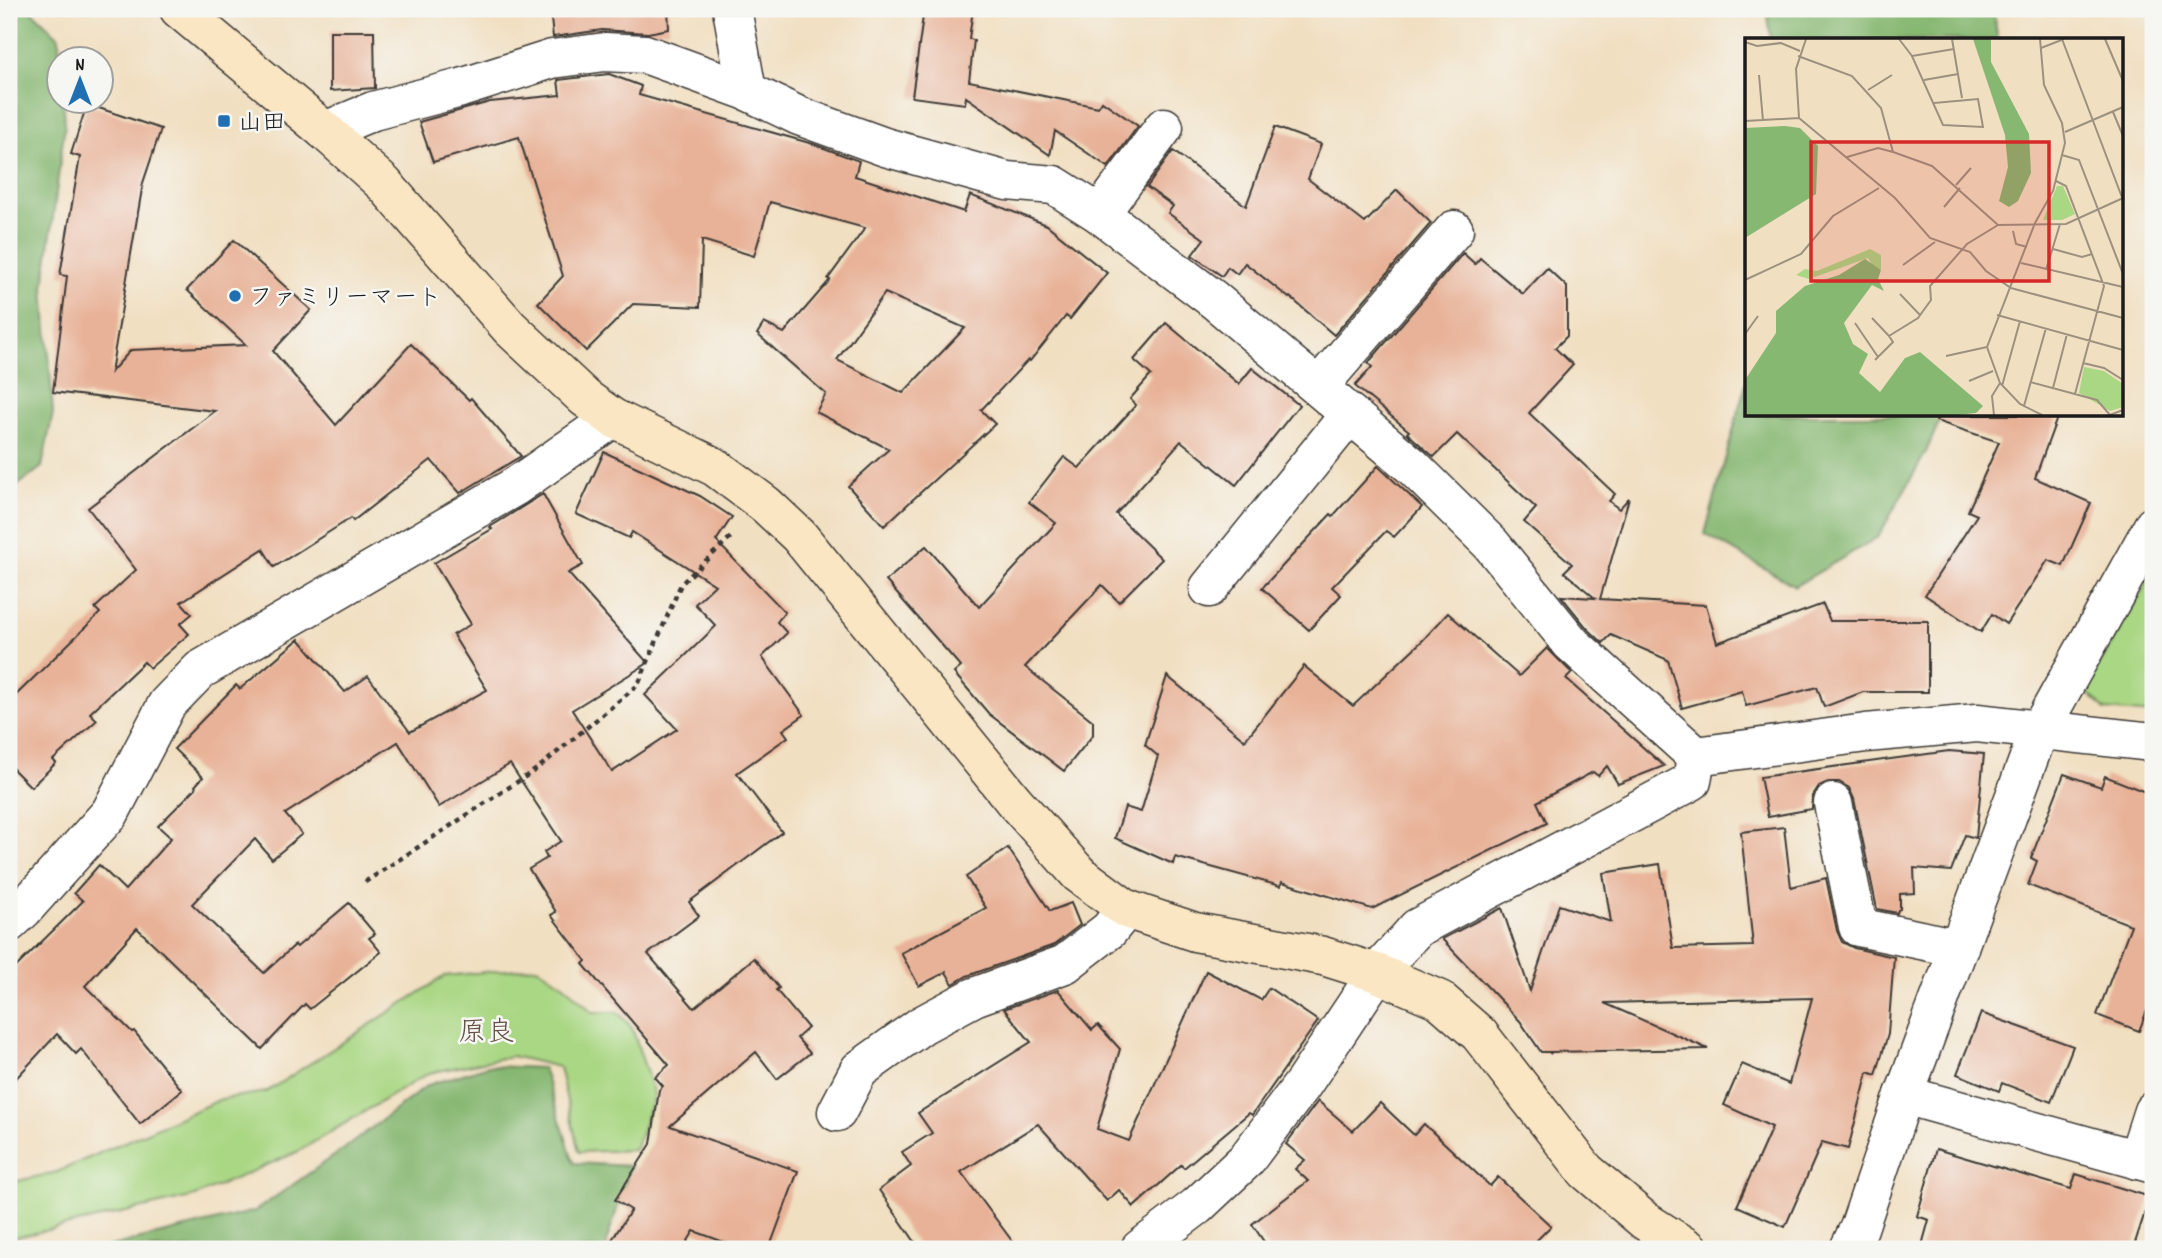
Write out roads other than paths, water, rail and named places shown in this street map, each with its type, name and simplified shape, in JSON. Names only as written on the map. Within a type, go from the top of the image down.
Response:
[{"type":"street","points":[[179,9],[384,184],[510,328],[585,398],[614,418],[715,467],[766,505],[799,536],[1014,801],[1079,874],[1126,909],[1195,932],[1323,956],[1377,974],[1440,1000],[1479,1034],[1586,1171],[1645,1220],[1689,1249]]},
{"type":"street","points":[[733,9],[747,91]]},
{"type":"street","points":[[325,131],[373,111],[461,88],[552,59],[605,52],[645,54],[747,91],[799,117],[885,147],[1007,181],[1054,185],[1100,214],[1213,299],[1412,466],[1491,544],[1571,643],[1696,756],[1866,733],[1978,723],[2153,742]]},
{"type":"street","points":[[1100,214],[1164,127]]},
{"type":"street","points":[[1319,386],[1454,230]]},
{"type":"street","points":[[1209,588],[1350,414]]},
{"type":"street","points":[[9,923],[110,813],[167,704],[200,670],[516,485],[614,418]]},
{"type":"street","points":[[1849,1249],[1859,1228],[1904,1096],[2039,731],[2153,526]]},
{"type":"street","points":[[1140,1249],[1197,1206],[1246,1160],[1303,1084],[1377,974],[1417,928],[1692,780],[1696,756]]},
{"type":"street","points":[[1833,803],[1858,927],[1958,948]]},
{"type":"street","points":[[837,1112],[859,1070],[912,1033],[974,997],[1065,964],[1109,930],[1126,909]]},
{"type":"street","points":[[1904,1096],[2145,1162],[2153,1111]]},
{"type":"place","name":"山田","points":[[224,121]]},
{"type":"place","name":"ファミリーマート","points":[[235,296]]},
{"type":"district","name":"原良","points":[[486,1030]]}]
